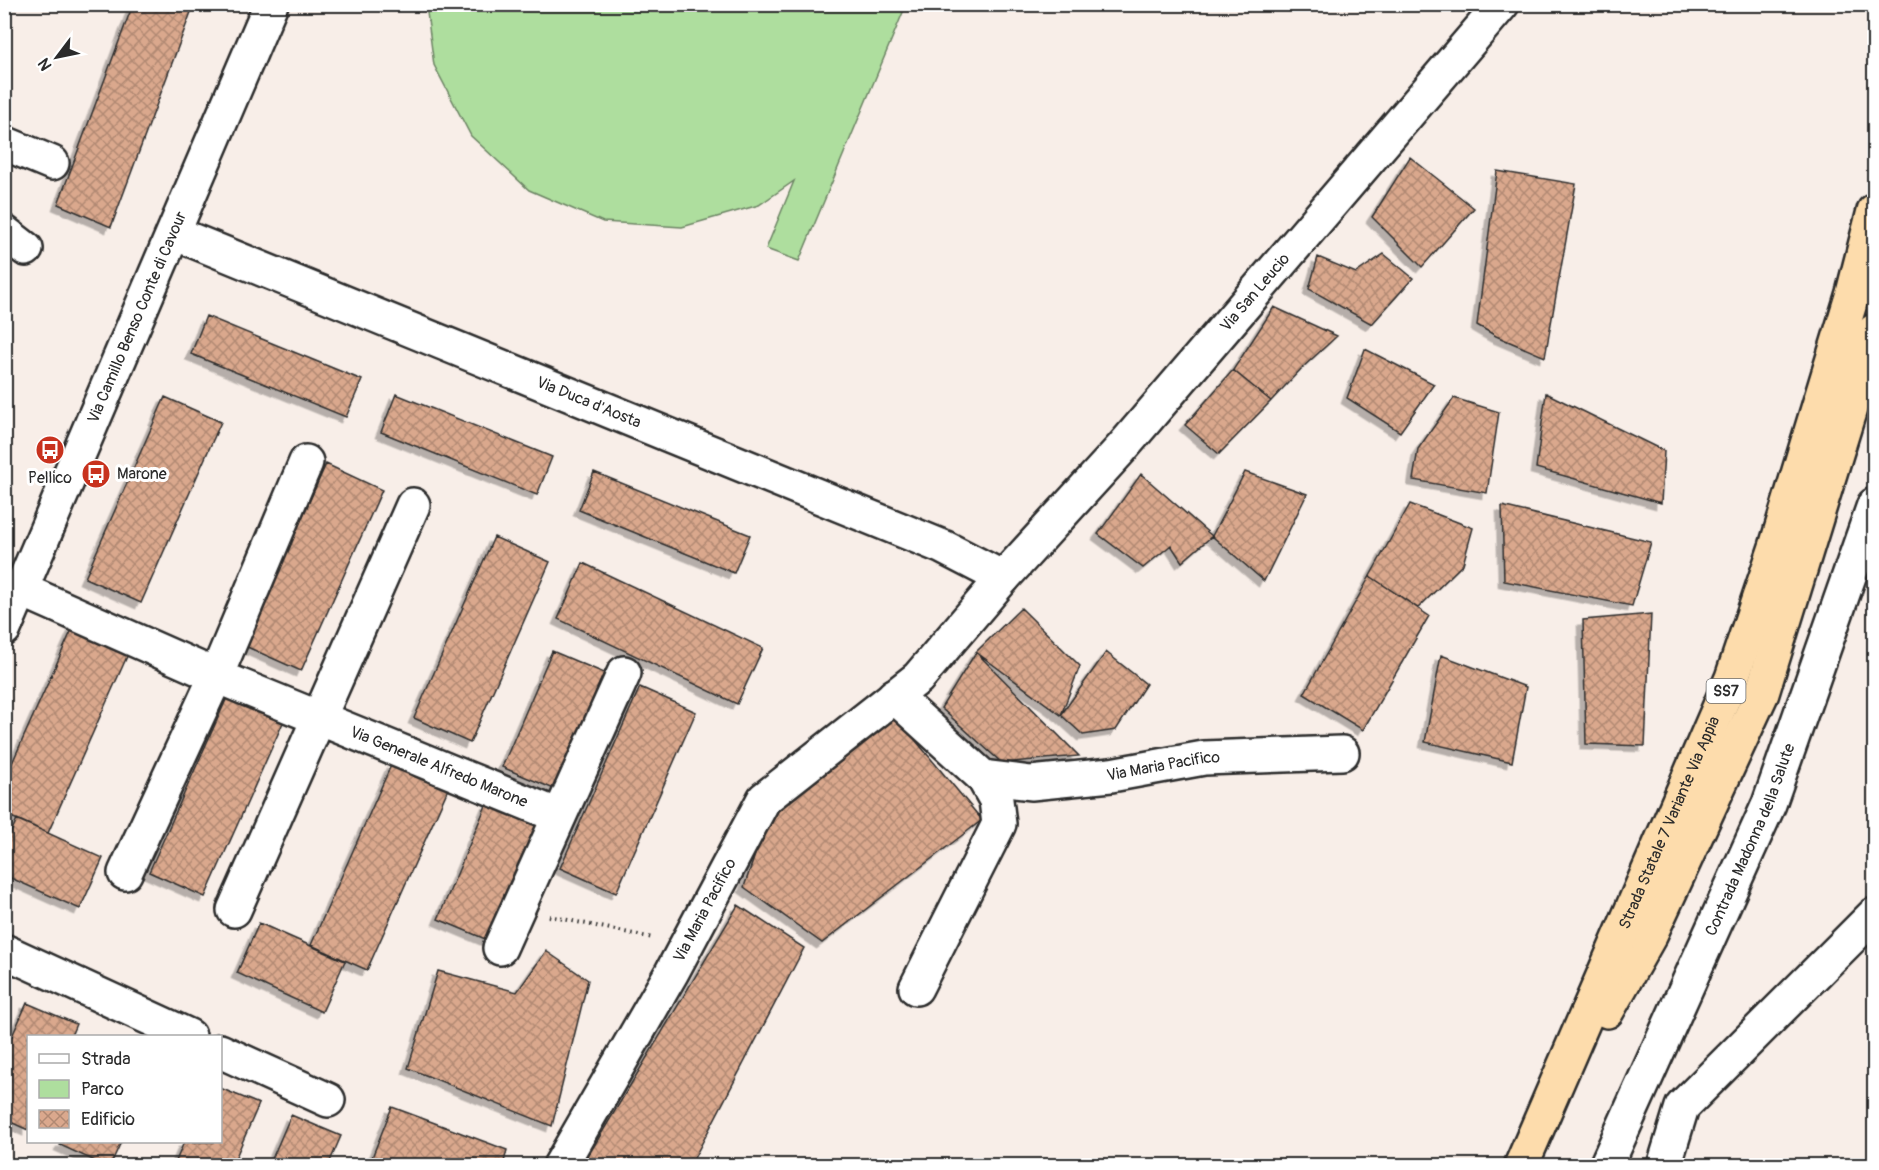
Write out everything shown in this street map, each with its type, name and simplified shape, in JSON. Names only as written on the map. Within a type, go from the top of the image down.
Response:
[{"type":"highway","name":"Strada Statale 7 Variante Via Appia","points":[[1522,1161],[1732,678],[1776,547],[1854,293],[1875,211]]},
{"type":"highway","name":"Strada Statale 7 Variante Via Appia","points":[[1522,1161],[1650,935],[1762,693],[1875,331]]},
{"type":"street","name":"Via Camillo Benso Conte di Cavour","points":[[4,629],[271,4]]},
{"type":"street","name":"Via San Leucio","points":[[1003,578],[1121,449],[1502,4]]},
{"type":"street","points":[[4,143],[52,163]]},
{"type":"street","name":"Via Duca d'Aosta","points":[[174,232],[943,547],[1003,578]]},
{"type":"street","points":[[125,873],[216,676],[306,462]]},
{"type":"street","points":[[234,910],[413,505]]},
{"type":"street","name":"Contrada Madonna della Salute","points":[[1606,1166],[1768,804],[1875,505]]},
{"type":"street","name":"Via Maria Pacifico","points":[[560,1166],[686,945],[764,799],[918,678],[1003,578]]},
{"type":"street","name":"Via Generale Alfredo Marone","points":[[22,590],[318,719],[559,816]]},
{"type":"street","points":[[500,948],[624,673]]},
{"type":"street","points":[[894,696],[983,777],[996,800],[999,824],[916,988]]},
{"type":"street","name":"Via Maria Pacifico","points":[[983,777],[1031,783],[1111,775],[1204,758],[1342,753]]},
{"type":"street","points":[[1664,1166],[1682,1107],[1875,915]]},
{"type":"street","points":[[4,951],[187,1035]]},
{"type":"street","points":[[222,1052],[328,1100]]},
{"type":"path","points":[[517,909],[686,945]]},
{"type":"green space","points":[[426,4],[906,5],[799,261],[766,249],[794,181],[759,205],[682,227],[603,222],[529,190],[471,136],[434,65]]},
{"type":"building","points":[[133,4],[194,4],[111,227],[58,204]]},
{"type":"building","points":[[1410,157],[1474,208],[1422,267],[1372,217]]},
{"type":"building","points":[[1497,171],[1576,184],[1545,357],[1496,336],[1477,325]]},
{"type":"building","points":[[1384,254],[1413,278],[1372,324],[1309,289],[1318,257],[1356,273]]},
{"type":"building","points":[[1274,307],[1337,336],[1271,401],[1233,370]]},
{"type":"building","points":[[206,316],[362,380],[346,417],[191,354]]},
{"type":"building","points":[[1365,349],[1434,384],[1400,432],[1347,398]]},
{"type":"building","points":[[1233,370],[1271,401],[1219,454],[1185,425]]},
{"type":"building","points":[[1546,393],[1664,451],[1661,503],[1536,468]]},
{"type":"building","points":[[396,394],[552,457],[537,495],[381,432]]},
{"type":"building","points":[[165,397],[221,422],[141,603],[85,578]]},
{"type":"building","points":[[1454,398],[1499,412],[1487,493],[1413,480],[1418,449]]},
{"type":"building","points":[[326,464],[382,490],[301,671],[245,646]]},
{"type":"building","points":[[594,472],[750,535],[734,573],[579,510]]},
{"type":"building","points":[[1245,472],[1307,494],[1264,581],[1212,536]]},
{"type":"building","points":[[1141,474],[1212,536],[1182,562],[1171,545],[1143,568],[1098,534]]},
{"type":"building","points":[[1410,504],[1473,528],[1463,564],[1418,608],[1370,576]]},
{"type":"building","points":[[1502,506],[1651,542],[1632,606],[1504,581]]},
{"type":"building","points":[[494,537],[550,562],[470,743],[414,718]]},
{"type":"building","points":[[583,563],[763,648],[737,704],[558,619]]},
{"type":"building","points":[[1370,576],[1429,616],[1363,730],[1304,694]]},
{"type":"building","points":[[1021,608],[1080,666],[1061,715],[976,652]]},
{"type":"building","points":[[1651,614],[1645,746],[1586,744],[1583,620]]},
{"type":"building","points":[[73,627],[129,652],[48,833],[4,814],[4,781]]},
{"type":"building","points":[[552,651],[604,673],[554,789],[502,767]]},
{"type":"building","points":[[976,652],[1079,756],[1002,763],[941,708]]},
{"type":"building","points":[[1106,652],[1146,684],[1116,730],[1083,735],[1061,715]]},
{"type":"building","points":[[1441,655],[1526,687],[1512,762],[1425,742]]},
{"type":"building","points":[[640,687],[696,712],[616,893],[560,868]]},
{"type":"building","points":[[230,691],[286,716],[205,897],[149,872]]},
{"type":"building","points":[[896,717],[982,820],[822,943],[744,887],[769,814]]},
{"type":"building","points":[[392,763],[448,789],[367,970],[311,945]]},
{"type":"building","points":[[487,803],[539,825],[490,941],[438,919]]},
{"type":"building","points":[[17,819],[103,858],[80,909],[4,875],[4,848]]},
{"type":"building","points":[[738,905],[804,948],[690,1166],[582,1166]]},
{"type":"building","points":[[259,923],[345,961],[322,1012],[237,973]]},
{"type":"building","points":[[546,951],[588,980],[552,1126],[408,1068],[438,971],[517,992]]},
{"type":"building","points":[[27,1003],[76,1024],[71,1035],[27,1035],[27,1130],[4,1119],[4,1054]]},
{"type":"building","points":[[222,1089],[259,1104],[232,1166],[174,1166],[184,1143],[222,1143]]},
{"type":"building","points":[[392,1107],[507,1150],[503,1166],[378,1166],[371,1160]]},
{"type":"building","points":[[291,1115],[341,1136],[328,1166],[269,1166]]},
{"type":"building","points":[[61,1143],[121,1143],[110,1166],[60,1145]]},
{"type":"place","name":"Pellico","points":[[50,450]]},
{"type":"place","name":"Marone","points":[[96,474]]}]
